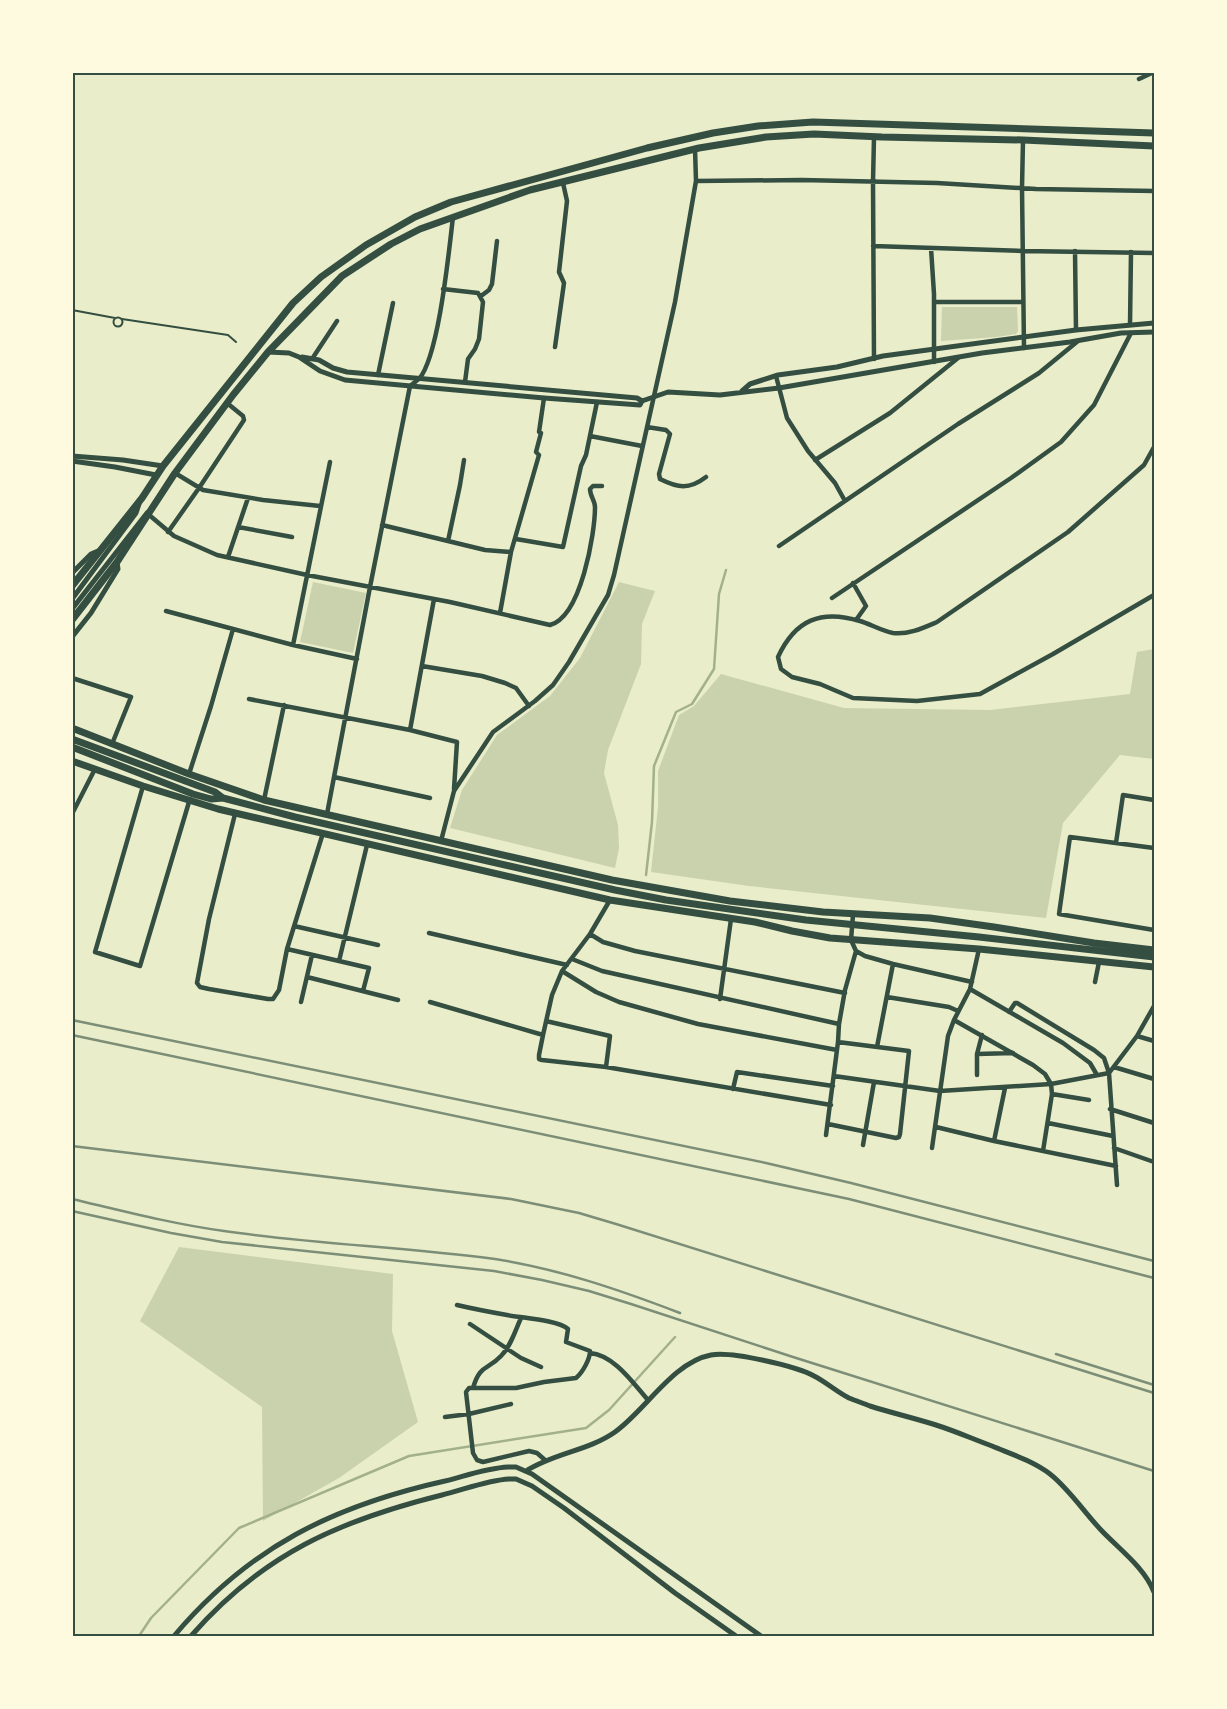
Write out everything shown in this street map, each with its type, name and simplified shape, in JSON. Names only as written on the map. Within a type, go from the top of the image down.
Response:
[{"type":"main road","points":[[72,586],[142,498],[163,466],[293,303],[321,277],[366,245],[415,217],[451,202],[647,148],[713,133],[758,126],[813,122],[1154,133]]},
{"type":"main road","points":[[72,620],[117,562],[176,473],[268,352],[342,276],[391,244],[420,229],[530,190],[695,149],[766,138],[805,135],[1024,140],[1154,146]]},
{"type":"main road","points":[[72,728],[189,774],[264,800],[615,880],[730,901],[853,914],[930,918],[1094,943],[1154,950]]},
{"type":"main road","points":[[72,739],[196,784],[215,792],[223,798],[295,817],[615,890],[707,906],[852,925],[1154,957]]},
{"type":"main road","points":[[72,747],[193,794],[211,800],[223,798]]},
{"type":"main road","points":[[72,761],[189,802],[610,900],[755,922],[792,931],[851,940],[979,949],[1154,967]]},
{"type":"street","points":[[1139,79],[1154,72]]},
{"type":"street","points":[[874,137],[874,358]]},
{"type":"street","points":[[1024,140],[1022,188],[1024,348]]},
{"type":"street","points":[[454,791],[493,732],[529,706],[553,685],[569,662],[608,595],[614,576],[675,302],[696,181],[695,149]]},
{"type":"street","points":[[696,181],[873,182],[1154,191]]},
{"type":"street","points":[[555,347],[564,283],[559,272],[568,201],[563,183]]},
{"type":"street","points":[[327,814],[410,386],[420,378],[429,358],[443,289],[453,217]]},
{"type":"street","points":[[481,296],[489,290],[492,284],[496,241]]},
{"type":"street","points":[[873,246],[1154,253]]},
{"type":"street","points":[[931,248],[934,302],[934,362]]},
{"type":"street","points":[[1075,252],[1076,330]]},
{"type":"street","points":[[1130,325],[1131,252]]},
{"type":"street","points":[[443,289],[478,293],[483,302],[479,338],[475,349],[468,359],[465,382]]},
{"type":"street","points":[[934,302],[1023,302]]},
{"type":"street","points":[[378,375],[393,303]]},
{"type":"street","points":[[312,359],[337,321]]},
{"type":"street","points":[[741,392],[750,384],[776,376],[837,367],[874,358],[1076,330],[1154,322]]},
{"type":"street","points":[[268,352],[289,353],[299,357],[320,371],[345,380],[640,405],[642,401],[668,392],[720,395],[779,388],[1024,348],[1131,333],[1154,332]]},
{"type":"street","points":[[832,598],[1011,478],[1061,442],[1094,405],[1131,333]]},
{"type":"street","points":[[779,546],[958,424],[1039,373],[1079,340]]},
{"type":"street","points":[[299,357],[319,360],[333,368],[348,372],[637,398],[642,401]]},
{"type":"street","points":[[815,460],[890,413],[958,358]]},
{"type":"street","points":[[776,376],[787,418],[815,460],[836,483],[845,501]]},
{"type":"street","points":[[500,613],[511,552],[539,456],[536,452],[541,433],[538,432],[544,398]]},
{"type":"street","points":[[516,539],[563,547],[597,402]]},
{"type":"street","points":[[168,532],[244,420],[244,416],[240,412],[227,404]]},
{"type":"street","points":[[647,427],[666,430],[670,434],[659,474],[660,479],[688,487],[706,478]]},
{"type":"street","points":[[590,436],[642,446]]},
{"type":"street","points":[[1154,447],[1144,465],[1068,532],[938,622],[914,631],[893,633],[842,616],[823,616],[802,625],[791,634],[778,657],[781,669],[792,677],[820,684],[853,698],[917,702],[980,694],[1154,595]]},
{"type":"street","points":[[72,456],[124,460],[163,466]]},
{"type":"street","points":[[448,541],[464,460]]},
{"type":"street","points":[[72,461],[156,475]]},
{"type":"street","points":[[293,645],[330,462]]},
{"type":"street","points":[[176,473],[203,490],[248,498],[320,506]]},
{"type":"street","points":[[148,514],[174,536],[217,555],[547,624],[555,624],[562,620],[583,580],[591,544],[595,504],[590,489],[593,486],[602,486]]},
{"type":"street","points":[[72,599],[136,513],[142,498]]},
{"type":"street","points":[[228,557],[248,498]]},
{"type":"street","points":[[72,609],[154,505]]},
{"type":"street","points":[[382,525],[485,550],[511,552]]},
{"type":"street","points":[[238,527],[292,537]]},
{"type":"street","points":[[72,573],[90,554],[100,551]]},
{"type":"street","points":[[72,637],[106,590],[118,569],[117,562]]},
{"type":"street","points":[[852,584],[866,606],[856,620]]},
{"type":"street","points":[[410,730],[434,599]]},
{"type":"street","points":[[166,611],[293,645],[356,659]]},
{"type":"street","points":[[189,774],[214,698],[233,629]]},
{"type":"street","points":[[422,666],[482,676],[505,683],[516,688],[529,706]]},
{"type":"street","points":[[72,678],[131,698],[112,744]]},
{"type":"street","points":[[249,698],[410,730],[457,742],[454,791],[441,841]]},
{"type":"street","points":[[264,800],[284,705]]},
{"type":"street","points":[[72,814],[95,769]]},
{"type":"street","points":[[334,777],[430,798]]},
{"type":"street","points":[[143,786],[95,952],[140,966],[189,802]]},
{"type":"street","points":[[1116,843],[1123,795],[1154,800]]},
{"type":"street","points":[[236,814],[209,919],[197,984],[208,989],[273,999],[279,990],[287,949],[323,833]]},
{"type":"street","points":[[1154,848],[1070,837],[1059,914],[1154,930]]},
{"type":"street","points":[[339,961],[367,844]]},
{"type":"street","points":[[610,900],[590,934],[562,971],[552,995],[539,1059],[606,1068],[831,1105]]},
{"type":"street","points":[[853,914],[851,940],[856,951],[865,956],[893,964],[972,979]]},
{"type":"street","points":[[720,999],[732,919]]},
{"type":"street","points":[[294,926],[378,945]]},
{"type":"street","points":[[429,933],[567,965]]},
{"type":"street","points":[[590,934],[603,942],[635,951],[844,993]]},
{"type":"street","points":[[287,949],[369,968],[363,991]]},
{"type":"street","points":[[932,1148],[948,1036],[958,1011],[970,989],[979,949]]},
{"type":"street","points":[[826,1135],[844,993],[856,951]]},
{"type":"street","points":[[301,1002],[312,955]]},
{"type":"street","points":[[572,959],[602,971],[720,999],[839,1024]]},
{"type":"street","points":[[1095,982],[1099,962]]},
{"type":"street","points":[[877,1047],[893,964]]},
{"type":"street","points":[[562,971],[596,992],[628,1004],[698,1024],[837,1050]]},
{"type":"street","points":[[307,977],[398,1000]]},
{"type":"street","points":[[970,989],[1011,1008],[1063,1043],[1102,1074]]},
{"type":"street","points":[[887,997],[949,1007],[958,1011]]},
{"type":"street","points":[[430,1002],[543,1035]]},
{"type":"street","points":[[1011,1008],[1017,1003],[1104,1058],[1102,1074],[1110,1109],[1110,1135],[1114,1148],[1113,1165],[1117,1184]]},
{"type":"street","points":[[834,1076],[940,1091],[1050,1084],[1102,1074],[1114,1066],[1137,1036],[1154,1006]]},
{"type":"street","points":[[954,1020],[1014,1053],[1045,1074],[1052,1094],[1042,1151]]},
{"type":"street","points":[[546,1021],[610,1036],[606,1068]]},
{"type":"street","points":[[977,1075],[977,1054],[982,1035]]},
{"type":"street","points":[[1137,1036],[1154,1041]]},
{"type":"street","points":[[828,1124],[899,1137],[909,1051],[838,1042]]},
{"type":"street","points":[[977,1054],[1014,1053]]},
{"type":"street","points":[[1114,1066],[1154,1079]]},
{"type":"street","points":[[733,1089],[737,1072],[833,1086]]},
{"type":"street","points":[[863,1145],[874,1082]]},
{"type":"street","points":[[994,1141],[1005,1088]]},
{"type":"street","points":[[1052,1094],[1089,1100]]},
{"type":"street","points":[[1110,1109],[1154,1123]]},
{"type":"street","points":[[1048,1123],[1110,1135]]},
{"type":"street","points":[[936,1127],[994,1141],[1113,1165]]},
{"type":"street","points":[[1114,1148],[1154,1162]]},
{"type":"street","points":[[457,1304],[565,1326],[568,1329],[566,1342],[588,1350],[590,1353],[596,1353],[610,1361],[619,1368],[648,1400]]},
{"type":"street","points":[[473,1388],[480,1370],[500,1357],[507,1348],[521,1318]]},
{"type":"street","points":[[470,1324],[520,1358],[541,1367]]},
{"type":"street","points":[[545,1460],[537,1453],[529,1451],[483,1462],[477,1460],[473,1453],[466,1392],[473,1388],[516,1388],[576,1378],[582,1371],[590,1353]]},
{"type":"street","points":[[526,1471],[545,1460],[596,1443],[616,1431],[681,1370],[700,1359],[711,1355],[726,1354],[749,1358],[813,1375],[849,1398],[945,1428],[1008,1452],[1035,1465],[1050,1474],[1142,1572],[1151,1583],[1154,1592]]},
{"type":"street","points":[[445,1417],[468,1414],[511,1404]]},
{"type":"street","points":[[174,1636],[228,1580],[292,1536],[317,1523],[368,1502],[426,1485],[503,1468],[516,1467],[526,1471],[761,1636]]},
{"type":"street","points":[[191,1636],[206,1619],[251,1578],[276,1560],[320,1536],[369,1516],[395,1508],[504,1480],[516,1479],[532,1486],[564,1508],[668,1588],[736,1636]]},
{"type":"lane","points":[[72,310],[228,335],[236,342]]},
{"type":"lane","points":[[115,318],[114,322],[117,326],[121,325],[122,319]]},
{"type":"green space","points":[[942,307],[1017,307],[1018,331],[1016,334],[997,337],[941,341]]},
{"type":"green space","points":[[313,582],[366,593],[353,653],[300,642]]},
{"type":"green space","points":[[619,582],[655,591],[642,624],[641,664],[608,750],[604,773],[618,825],[619,848],[615,868],[450,828],[462,790],[497,735],[550,696],[580,658]]},
{"type":"green space","points":[[1154,649],[1154,759],[1120,755],[1063,823],[1046,918],[749,886],[651,872],[658,807],[658,771],[679,715],[694,706],[721,674],[844,708],[990,710],[1130,694],[1137,652]]},
{"type":"green space","points":[[179,1247],[393,1274],[392,1331],[418,1422],[339,1478],[263,1521],[262,1407],[140,1321]]},
{"type":"waterway","points":[[646,875],[652,822],[654,766],[676,712],[692,704],[714,669],[719,594],[726,570]]},
{"type":"waterway","points":[[139,1636],[151,1618],[239,1528],[409,1456],[586,1428],[609,1410],[675,1337]]},
{"type":"railway","points":[[72,1020],[766,1163],[1154,1261]]},
{"type":"railway","points":[[72,1035],[849,1199],[1154,1278]]},
{"type":"railway","points":[[72,1146],[511,1199],[579,1213],[1154,1393]]},
{"type":"railway","points":[[72,1199],[167,1221],[224,1231],[461,1255],[519,1263],[589,1281],[680,1313]]},
{"type":"railway","points":[[72,1211],[171,1233],[222,1242],[494,1271],[589,1291],[1154,1471]]},
{"type":"railway","points":[[1056,1354],[1154,1385]]}]
